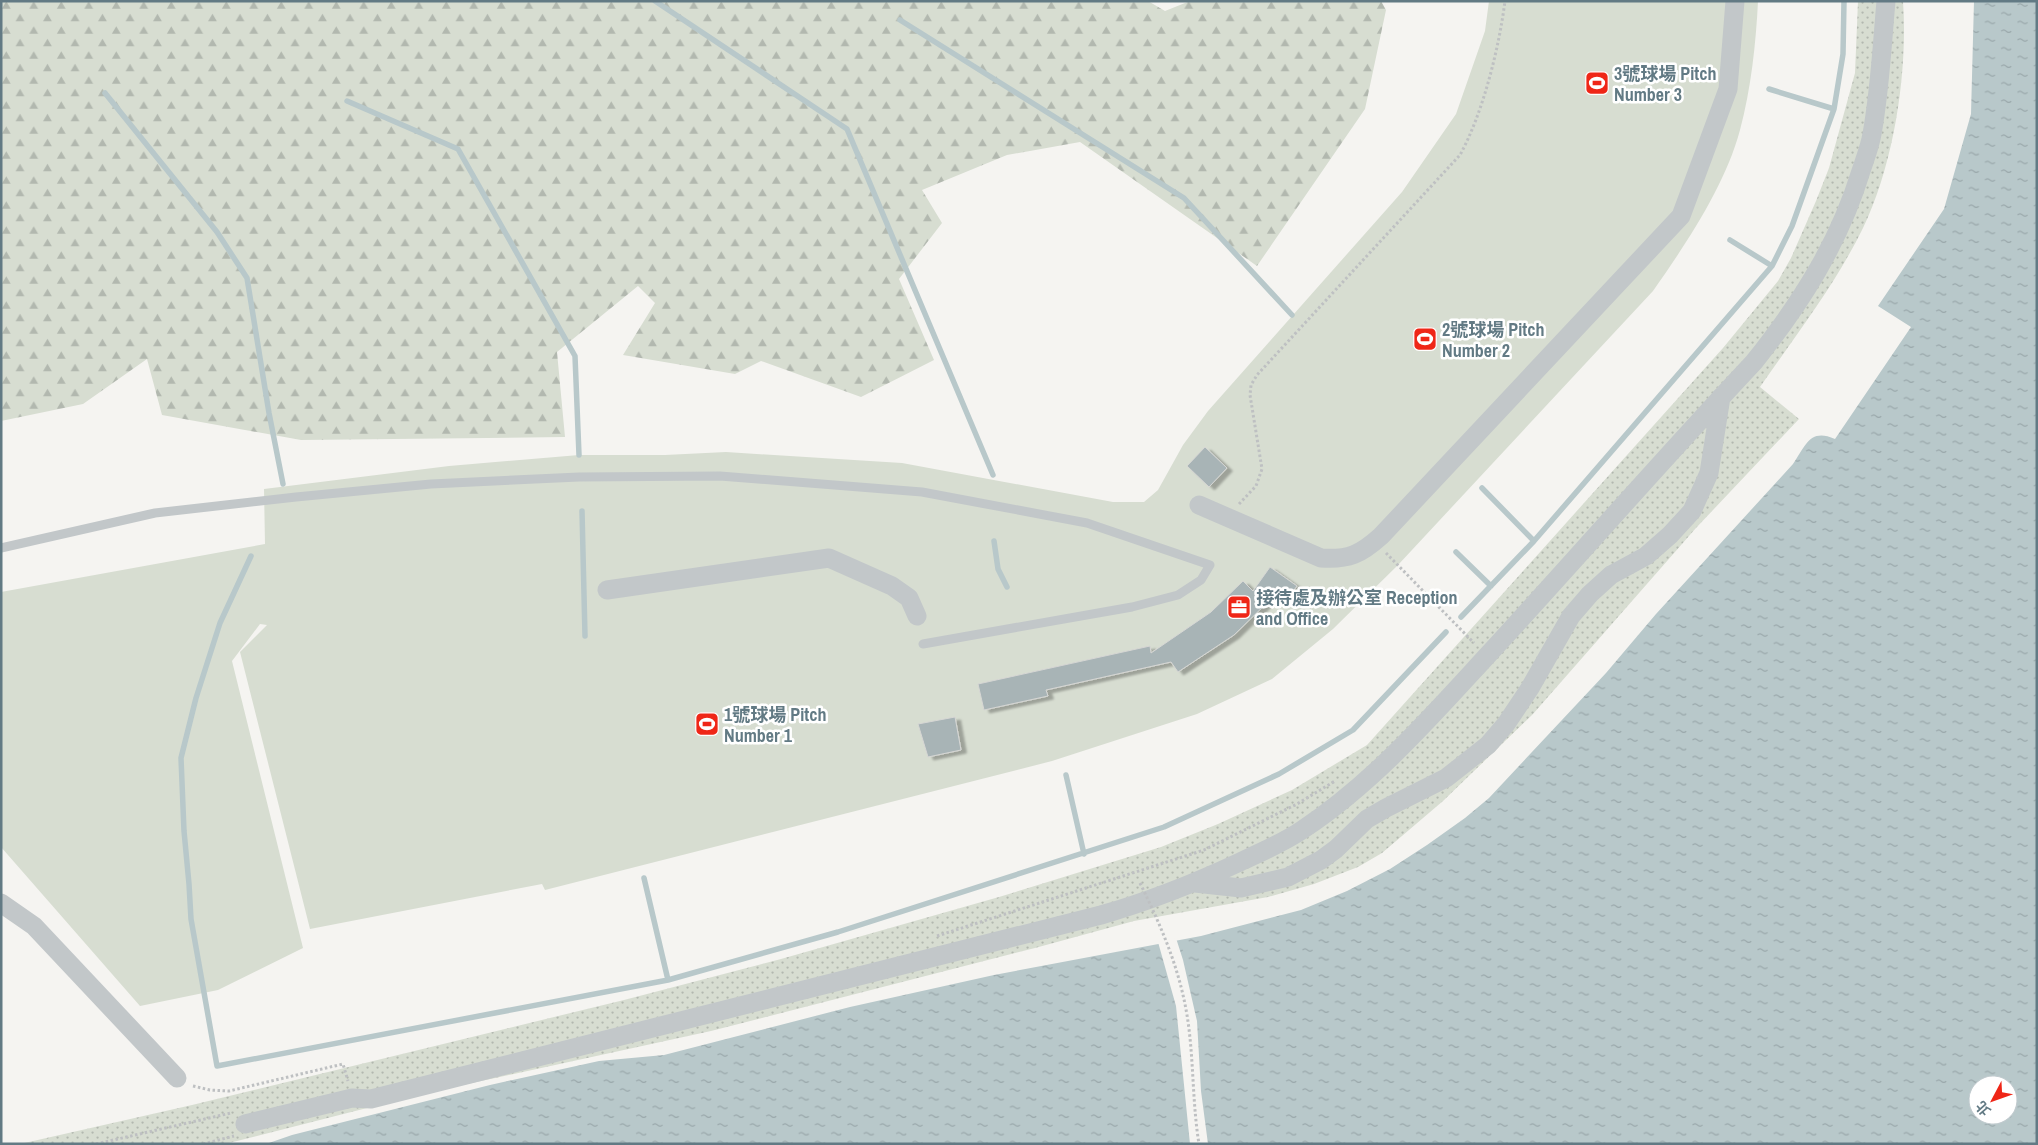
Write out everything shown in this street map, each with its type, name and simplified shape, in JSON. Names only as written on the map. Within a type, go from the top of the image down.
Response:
[{"type":"street","points":[[1199,505],[1321,558],[1335,559],[1363,552],[1381,536],[1681,216],[1728,88],[1735,1]]},
{"type":"street","points":[[238,1118],[352,1098],[372,1099],[1092,918],[1144,902],[1194,883],[1276,845],[1301,831],[1325,814],[1382,765],[1508,634],[1754,362],[1782,326],[1820,268],[1843,222],[1872,136],[1879,91],[1886,1]]},
{"type":"street","points":[[1194,883],[1241,888],[1288,877],[1321,860],[1349,838],[1367,819],[1446,778],[1488,745],[1506,724],[1530,688],[1571,616],[1590,594],[1611,575],[1646,556],[1670,535],[1692,511],[1709,473],[1721,397]]},
{"type":"street","points":[[607,590],[828,558],[892,586],[909,598],[917,616]]},
{"type":"street","points":[[1,903],[34,926],[177,1078]]},
{"type":"lane","points":[[1,548],[155,514],[306,496],[451,483],[580,477],[720,476],[932,494],[1087,523],[1210,565],[1201,580],[1178,595],[1132,607],[923,644]]},
{"type":"path","points":[[1227,517],[1256,486],[1262,469],[1250,395],[1251,385],[1257,375],[1460,155],[1469,139],[1478,114],[1501,33],[1505,1]]},
{"type":"path","points":[[1398,565],[1464,633]]},
{"type":"path","points":[[927,939],[1204,850],[1297,804],[1337,780]]},
{"type":"path","points":[[1140,883],[1164,933],[1182,992],[1191,1048],[1193,1107],[1199,1144]]},
{"type":"path","points":[[177,1078],[191,1085],[210,1090],[229,1091],[343,1064],[352,1098]]},
{"type":"path","points":[[96,1144],[238,1118]]},
{"type":"green space","points":[[1,1],[1148,1],[1165,11],[1190,1],[1381,1],[1386,10],[1365,109],[1257,266],[1080,142],[1007,155],[922,190],[942,223],[899,279],[934,360],[861,397],[761,361],[735,374],[623,355],[655,303],[638,286],[557,352],[565,437],[301,440],[162,415],[147,359],[83,404],[1,421]]},
{"type":"green space","points":[[1489,1],[1758,1],[1750,82],[1740,130],[1725,172],[1715,193],[1653,291],[1398,565],[1333,629],[1272,679],[1197,714],[1052,761],[545,890],[542,884],[310,929],[240,652],[267,625],[260,624],[232,661],[303,948],[218,990],[140,1006],[1,847],[1,592],[265,544],[264,489],[449,466],[579,455],[665,455],[726,452],[902,463],[1113,502],[1144,502],[1158,490],[1183,445],[1208,411],[1402,192],[1456,114],[1485,31]]},
{"type":"green space","points":[[1858,1],[1903,1],[1904,29],[1901,87],[1891,147],[1874,203],[1863,228],[1828,290],[1760,387],[1799,419],[1696,528],[1533,714],[1443,801],[1382,853],[1358,867],[1314,884],[1268,897],[1134,921],[711,1031],[426,1093],[225,1144],[20,1144],[192,1105],[624,1000],[781,959],[999,897],[1161,847],[1218,824],[1292,790],[1367,745],[1723,348],[1778,281],[1791,258],[1829,168],[1855,73]]},
{"type":"water","points":[[1974,1],[2037,1],[2037,1144],[266,1144],[292,1135],[490,1085],[599,1061],[664,1055],[850,1007],[994,975],[1201,936],[1301,910],[1347,891],[1390,869],[1465,818],[1489,798],[1606,673],[1656,614],[1793,464],[1805,445],[1814,437],[1827,436],[1835,439],[1911,327],[1878,306],[1944,209],[1971,114]]},
{"type":"pier","points":[[1176,938],[1197,1021],[1201,1091],[1208,1144],[1190,1144],[1176,1006],[1158,942]]},
{"type":"building","points":[[1205,447],[1227,468],[1209,487],[1187,466]]},
{"type":"building","points":[[1270,567],[1297,586],[1286,601],[1276,594],[1234,635],[1178,672],[1171,662],[1046,690],[1048,696],[984,710],[978,684],[1150,646],[1151,653],[1211,612],[1243,581],[1253,591]]},
{"type":"building","points":[[955,717],[961,750],[928,757],[918,724]]},
{"type":"waterway","points":[[655,1],[847,129],[993,475]]},
{"type":"waterway","points":[[1461,617],[1534,541],[1772,266],[1792,226],[1834,109],[1843,54],[1844,1]]},
{"type":"waterway","points":[[900,20],[1184,198],[1292,315]]},
{"type":"waterway","points":[[1769,89],[1834,109]]},
{"type":"waterway","points":[[105,93],[217,232],[247,278],[269,413],[283,484]]},
{"type":"waterway","points":[[347,101],[458,149],[575,356],[579,455]]},
{"type":"waterway","points":[[1730,240],[1772,266]]},
{"type":"waterway","points":[[1482,488],[1534,541]]},
{"type":"waterway","points":[[582,511],[585,636]]},
{"type":"waterway","points":[[994,541],[998,569],[1007,587]]},
{"type":"waterway","points":[[1456,552],[1491,586]]},
{"type":"waterway","points":[[251,556],[220,623],[196,698],[181,758],[184,831],[191,919],[217,1066],[668,980],[838,932],[1164,827],[1279,774],[1353,730],[1446,632]]},
{"type":"waterway","points":[[1066,775],[1084,854]]},
{"type":"waterway","points":[[644,878],[668,980]]},
{"type":"place","name":"3號球場 Pitch Number 3","points":[[1597,83]]},
{"type":"place","name":"2號球場 Pitch Number 2","points":[[1425,339]]},
{"type":"place","name":"接待處及辦公室 Reception and Office","points":[[1239,607]]},
{"type":"place","name":"1號球場 Pitch Number 1","points":[[707,724]]}]
